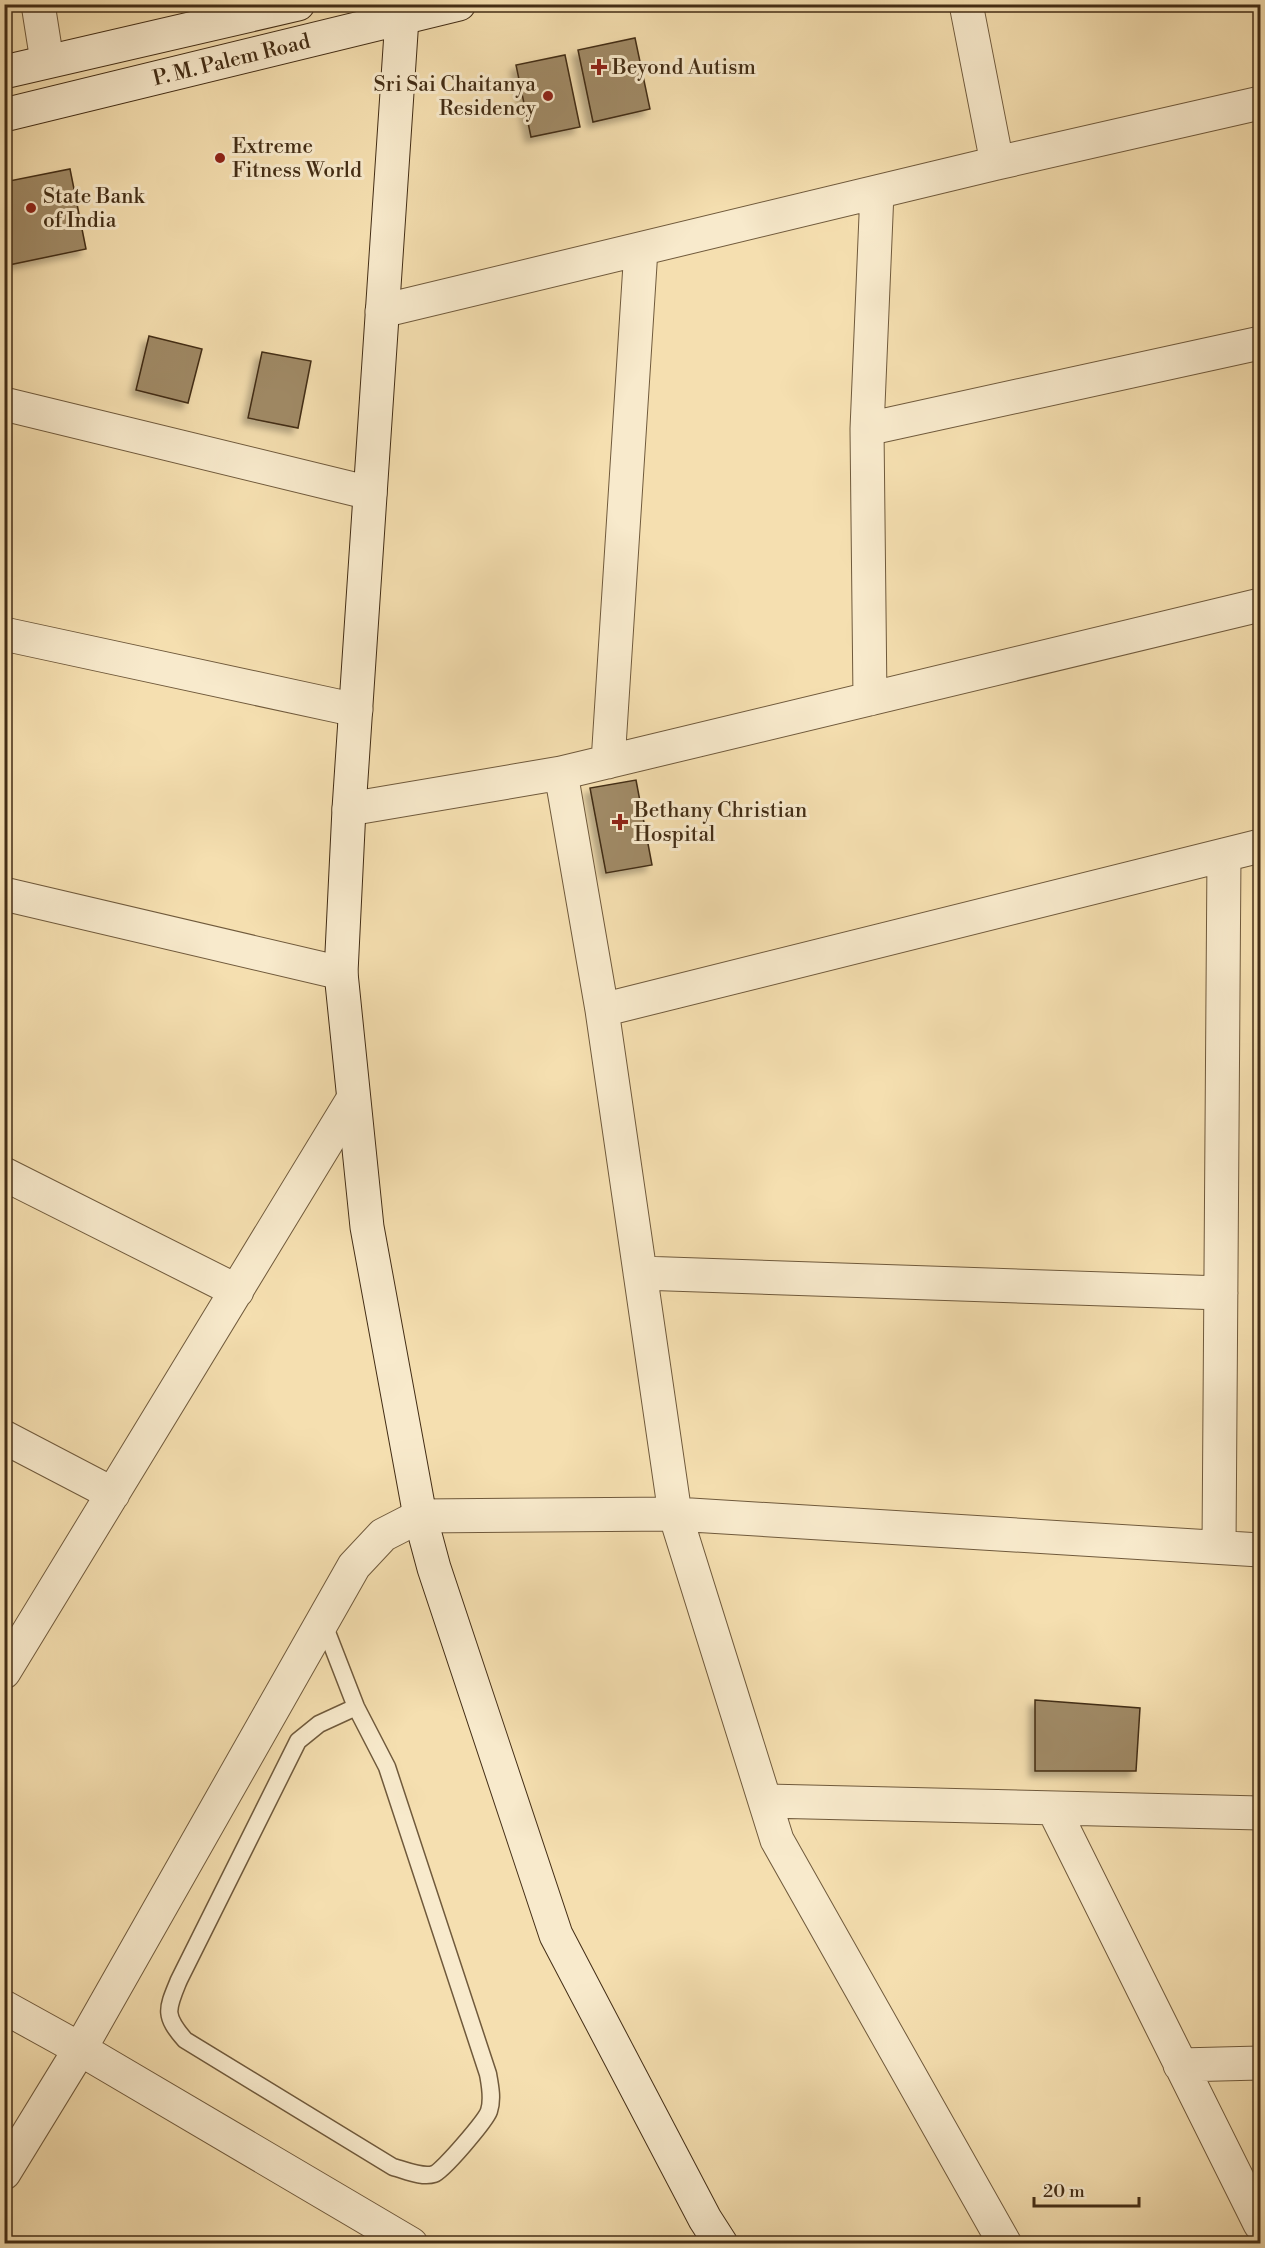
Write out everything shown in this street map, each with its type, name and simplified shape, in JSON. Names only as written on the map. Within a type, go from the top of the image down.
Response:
[{"type":"street","points":[[38,4],[47,61]]},
{"type":"street","name":"P. M. Palem Road","points":[[4,72],[298,4]]},
{"type":"street","name":"P. M. Palem Road","points":[[4,115],[401,11],[459,4]]},
{"type":"street","points":[[966,4],[997,163]]},
{"type":"street","points":[[401,11],[349,809],[341,973],[367,1227],[420,1516],[434,1568],[556,1935],[705,2219],[721,2244]]},
{"type":"street","points":[[382,311],[997,163],[1260,103]]},
{"type":"street","points":[[870,699],[867,605],[867,429],[876,192]]},
{"type":"street","points":[[608,762],[641,249]]},
{"type":"street","points":[[867,429],[1260,344]]},
{"type":"street","points":[[4,404],[370,493]]},
{"type":"street","points":[[349,809],[561,773],[1260,605]]},
{"type":"street","points":[[4,634],[356,710]]},
{"type":"street","points":[[561,773],[602,1010],[675,1514],[767,1801],[777,1840],[1005,2244]]},
{"type":"street","points":[[602,1010],[1260,846]]},
{"type":"street","points":[[1219,1547],[1224,855]]},
{"type":"street","points":[[4,894],[341,973]]},
{"type":"street","points":[[4,1672],[353,1099]]},
{"type":"street","points":[[4,1174],[237,1291]]},
{"type":"street","points":[[640,1273],[1221,1293]]},
{"type":"street","points":[[4,1437],[113,1494]]},
{"type":"street","points":[[4,2173],[80,2049],[354,1566],[383,1535],[420,1516],[675,1514],[1260,1550]]},
{"type":"street","points":[[767,1801],[1260,1813]]},
{"type":"street","points":[[1053,1808],[1260,2224]]},
{"type":"street","points":[[4,2007],[80,2049],[411,2244]]},
{"type":"street","points":[[1180,2065],[1260,2063]]},
{"type":"lane","points":[[323,1621],[356,1707],[387,1767],[491,2091],[489,2111],[448,2163],[434,2174],[416,2174],[393,2167],[185,2040],[170,2023],[169,2005],[179,1980],[298,1741],[320,1724],[356,1707]]},
{"type":"building","points":[[635,38],[650,109],[593,122],[578,50]]},
{"type":"building","name":"Sri Sai Chaitanya Residency","points":[[565,55],[580,127],[531,137],[516,65]]},
{"type":"building","points":[[70,169],[86,249],[4,266],[4,182]]},
{"type":"building","points":[[149,336],[202,349],[188,403],[136,390]]},
{"type":"building","points":[[262,352],[311,361],[298,428],[248,418]]},
{"type":"building","points":[[636,780],[652,865],[606,873],[590,788]]},
{"type":"building","points":[[1035,1700],[1140,1708],[1136,1771],[1035,1771]]},
{"type":"place","name":"Beyond Autism","points":[[599,67]]},
{"type":"place","name":"Sri Sai Chaitanya Residency","points":[[548,96]]},
{"type":"place","name":"Extreme Fitness World","points":[[220,158]]},
{"type":"place","name":"State Bank of India","points":[[31,208]]},
{"type":"place","name":"Bethany Christian Hospital","points":[[620,822]]}]
